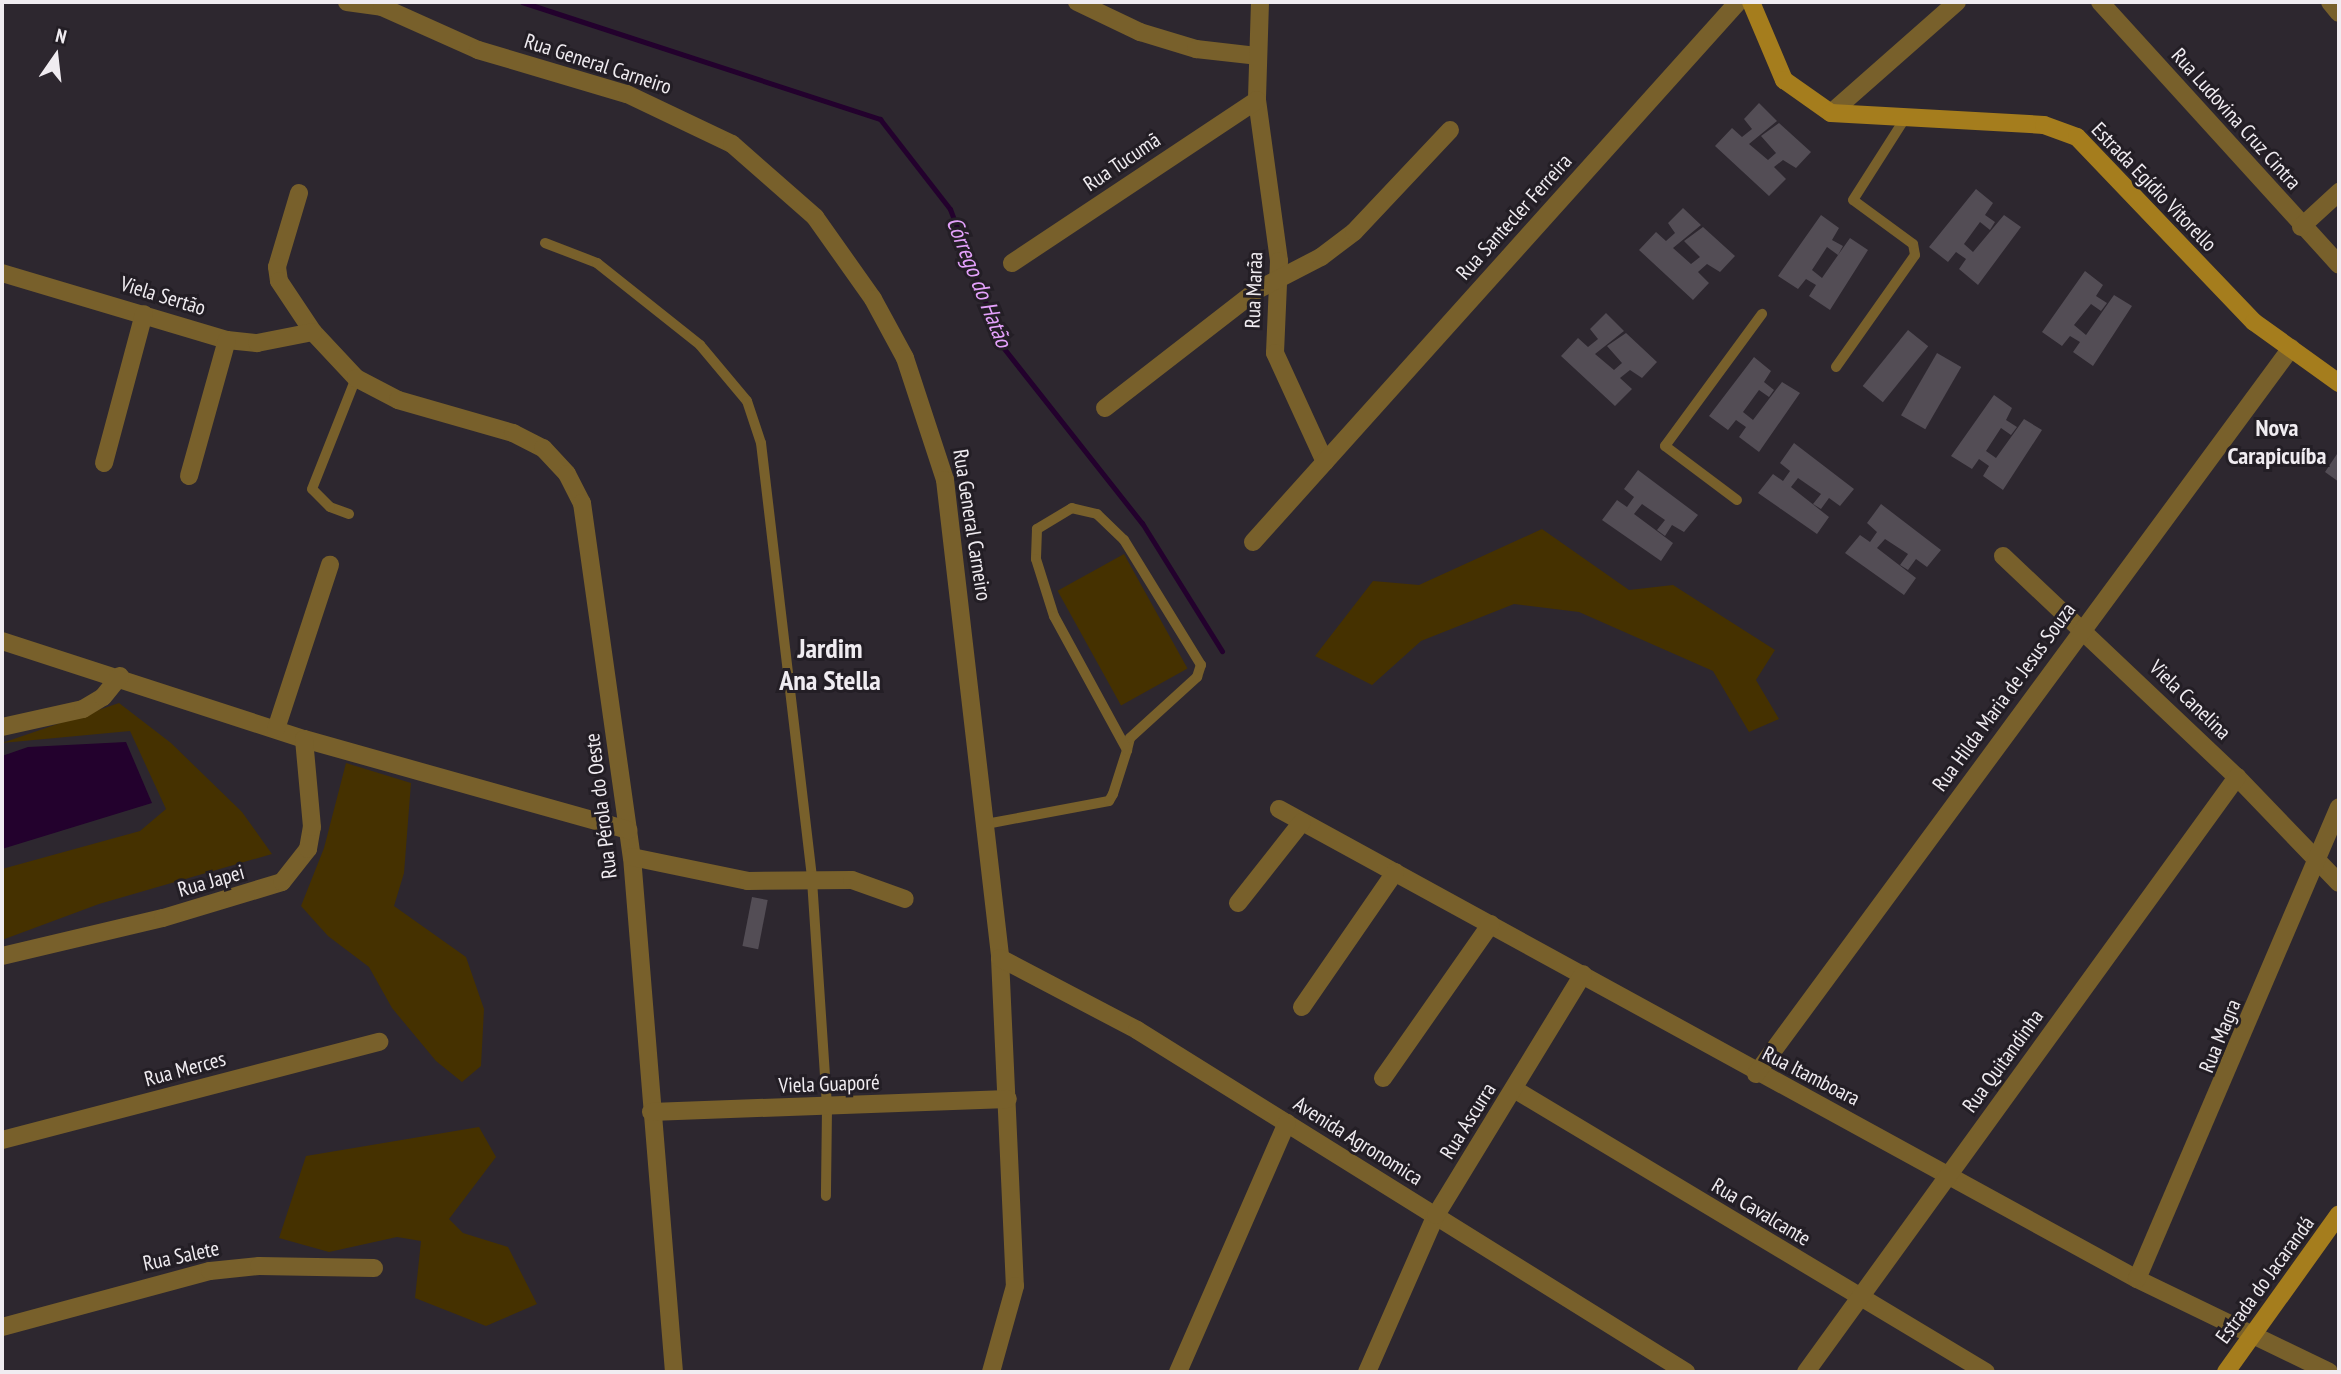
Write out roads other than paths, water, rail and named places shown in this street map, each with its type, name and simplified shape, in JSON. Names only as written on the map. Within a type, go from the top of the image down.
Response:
[{"type":"street","name":"Rua General Carneiro","points":[[347,2],[380,4],[478,50],[607,87],[691,121],[756,161],[815,217],[873,299],[905,358],[935,437],[955,544],[1000,958],[1015,1286],[991,1372]]},
{"type":"street","points":[[1077,2],[1140,32],[1196,49],[1257,56]]},
{"type":"street","name":"Rua Marãa","points":[[1260,2],[1257,100],[1280,279],[1275,333],[1279,370],[1325,462]]},
{"type":"street","name":"Rua Santecler Ferreira","points":[[1325,462],[1738,2]]},
{"type":"street","name":"Estrada Egídio Vitorello","points":[[1752,2],[1784,80],[1810,103],[1832,113],[1904,120],[2034,124],[2077,137],[2254,322],[2339,383]]},
{"type":"street","points":[[1832,113],[1956,2]]},
{"type":"street","name":"Rua Ludovina Cruz Cintra","points":[[2100,2],[2301,227],[2339,265]]},
{"type":"street","points":[[2330,2],[2339,13]]},
{"type":"street","name":"Rua Tucumã","points":[[1012,263],[1257,100]]},
{"type":"street","points":[[1105,408],[1244,299],[1354,232],[1450,130]]},
{"type":"street","points":[[2301,227],[2339,192]]},
{"type":"street","name":"Rua Pérola do Oeste","points":[[299,193],[279,259],[279,281],[313,332],[356,378],[398,400],[513,433],[543,448],[567,474],[582,503],[592,558],[632,857],[674,1372]]},
{"type":"street","name":"Viela Sertão","points":[[2,273],[227,340],[257,343],[313,332]]},
{"type":"street","points":[[104,463],[144,314]]},
{"type":"street","points":[[189,476],[227,340]]},
{"type":"street","name":"Rua Hilda Maria de Jesus Souza","points":[[1756,1074],[2082,628],[2291,348]]},
{"type":"street","points":[[1253,542],[1325,462]]},
{"type":"street","name":"Viela Canelina","points":[[2003,556],[2237,777],[2339,883]]},
{"type":"street","points":[[276,729],[330,565]]},
{"type":"street","points":[[2,642],[120,676],[304,739],[628,830]]},
{"type":"street","points":[[2,727],[83,709],[103,697],[120,676]]},
{"type":"street","name":"Rua Japei","points":[[2,956],[163,918],[282,882],[308,849],[312,827],[304,739]]},
{"type":"street","name":"Rua Quitandinha","points":[[1806,1372],[1862,1300],[1950,1173],[2237,777]]},
{"type":"street","name":"Rua Magra","points":[[2137,1279],[2223,1087],[2339,807]]},
{"type":"street","name":"Rua Itamboara","points":[[1279,809],[1583,974],[1756,1074],[1950,1173],[2137,1279],[2252,1339],[2329,1372]]},
{"type":"street","points":[[1238,903],[1302,822]]},
{"type":"street","points":[[632,857],[748,881],[852,880],[905,899]]},
{"type":"street","points":[[1302,1007],[1395,872]]},
{"type":"street","points":[[1383,1078],[1491,924]]},
{"type":"street","name":"Avenida Agronomica","points":[[1000,958],[1137,1030],[1686,1372]]},
{"type":"street","name":"Rua Ascurra","points":[[1367,1372],[1436,1215],[1583,974]]},
{"type":"street","name":"Rua Merces","points":[[2,1140],[379,1042]]},
{"type":"street","name":"Rua Cavalcante","points":[[1514,1089],[1986,1372]]},
{"type":"street","name":"Viela Guaporé","points":[[651,1112],[827,1108],[1008,1099]]},
{"type":"street","points":[[1178,1372],[1287,1124]]},
{"type":"street","name":"Estrada do Jacarandá","points":[[2226,1372],[2339,1214]]},
{"type":"street","name":"Rua Salete","points":[[2,1327],[210,1271],[259,1266],[374,1268]]},
{"type":"lane","points":[[1836,367],[1914,255],[1913,244],[1853,200],[1904,120]]},
{"type":"lane","points":[[545,243],[597,263],[650,301],[700,345],[747,401],[771,496],[812,880],[827,1108],[826,1196]]},
{"type":"lane","points":[[1737,500],[1665,446],[1762,314]]},
{"type":"lane","points":[[349,514],[330,507],[312,489],[356,378]]},
{"type":"lane","points":[[986,824],[1103,805],[1113,794],[1127,750],[1130,738],[1197,677],[1199,654],[1124,540],[1097,513],[1072,508],[1037,530],[1036,559],[1054,617],[1127,750]]},
{"type":"waterway","name":"Córrego do Hatão","points":[[522,2],[880,119],[950,209],[1002,346],[1142,523],[1222,651]]},
{"type":"district","name":"Nova Carapicuíba","points":[[2277,442]]},
{"type":"district","name":"Jardim Ana Stella","points":[[830,664]]}]
